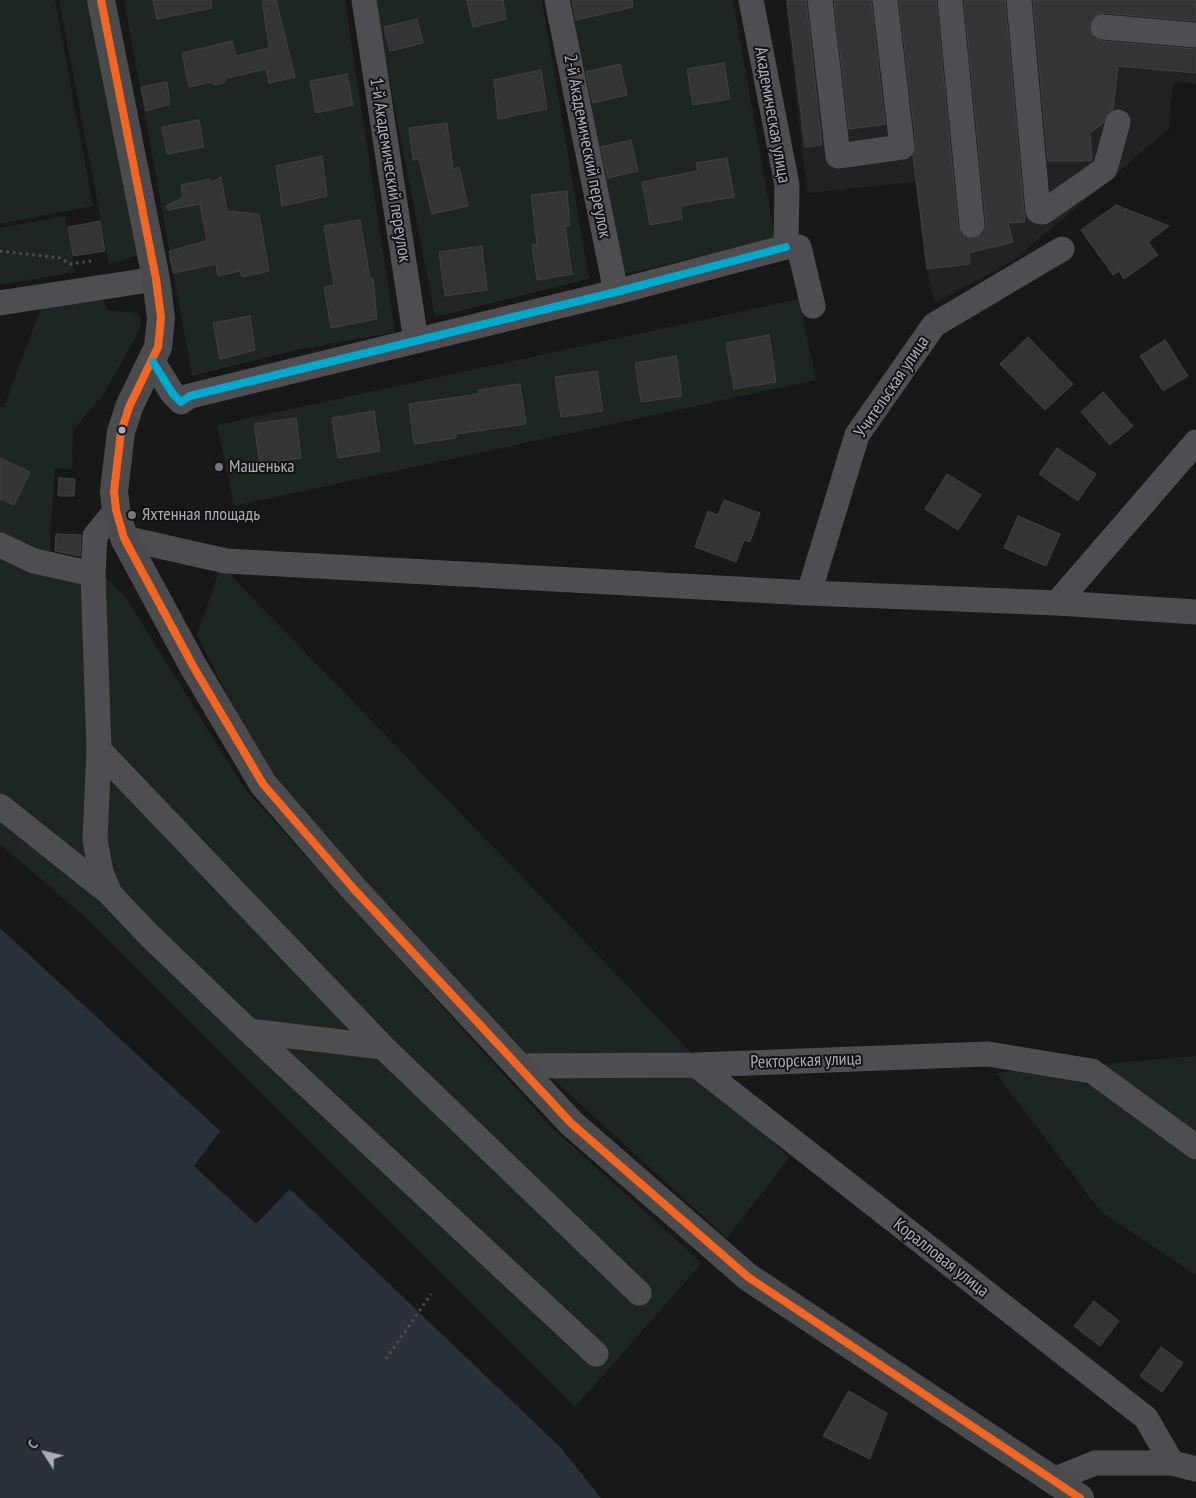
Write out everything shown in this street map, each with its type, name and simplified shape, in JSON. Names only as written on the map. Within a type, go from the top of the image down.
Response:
[{"type":"main road","points":[[101,0],[156,279],[161,334],[153,362],[132,399],[121,432],[114,484],[116,510],[124,538],[193,666],[263,784],[353,888],[571,1123],[748,1277],[1080,1498]]},
{"type":"street","name":"1-й Академический переулок","points":[[364,0],[416,341]]},
{"type":"street","name":"2-й Академический переулок","points":[[558,0],[616,292]]},
{"type":"street","name":"Академическая улица","points":[[751,0],[787,184],[786,248]]},
{"type":"street","points":[[820,0],[838,156],[902,147],[885,0]]},
{"type":"street","points":[[950,0],[972,225]]},
{"type":"street","points":[[1019,0],[1038,211],[1043,212],[1105,169],[1118,122]]},
{"type":"street","points":[[1103,27],[1196,35]]},
{"type":"street","points":[[153,362],[173,394],[181,402],[190,396],[616,292],[786,248],[799,247],[813,306]]},
{"type":"street","name":"Учительская улица","points":[[810,593],[857,435],[934,325],[1062,249]]},
{"type":"street","points":[[0,303],[156,279]]},
{"type":"street","points":[[1058,602],[1196,442]]},
{"type":"street","points":[[110,894],[100,872],[95,840],[99,750],[93,574],[95,536],[116,510]]},
{"type":"street","points":[[124,538],[226,560],[810,593],[1058,602],[1196,612]]},
{"type":"street","points":[[0,545],[34,561],[93,574]]},
{"type":"street","points":[[99,750],[383,1047],[639,1293]]},
{"type":"street","points":[[0,806],[110,894],[149,935],[250,1031],[596,1354]]},
{"type":"street","points":[[250,1031],[383,1047]]},
{"type":"street","name":"Ректорская улица","points":[[518,1066],[696,1065],[988,1054],[1092,1071],[1196,1147]]},
{"type":"street","name":"Коралловая улица","points":[[696,1065],[1146,1418],[1172,1463]]},
{"type":"street","points":[[1053,1480],[1095,1463],[1172,1463],[1196,1469]]},
{"type":"path","points":[[0,251],[60,258],[70,264],[91,261]]},
{"type":"path","points":[[386,1359],[432,1294]]},
{"type":"shaded area","points":[[0,0],[55,0],[93,206],[0,224]]},
{"type":"shaded area","points":[[59,0],[88,0],[137,256],[109,264]]},
{"type":"shaded area","points":[[124,0],[345,0],[395,332],[297,350],[192,376]]},
{"type":"shaded area","points":[[374,0],[542,0],[589,279],[435,317]]},
{"type":"shaded area","points":[[566,0],[733,0],[775,238],[622,275]]},
{"type":"shaded area","points":[[785,0],[1196,0],[1196,84],[1173,82],[1169,129],[1013,261],[935,303],[927,269],[916,182],[807,193]]},
{"type":"shaded area","points":[[65,216],[75,272],[0,285],[0,228]]},
{"type":"shaded area","points":[[102,297],[107,310],[137,313],[141,318],[140,329],[105,392],[73,431],[72,469],[55,468],[49,558],[93,565],[125,596],[244,788],[551,1127],[702,1263],[575,1407],[85,917],[0,844],[0,407],[4,407],[42,305]]},
{"type":"shaded area","points":[[799,299],[816,380],[234,506],[217,425]]},
{"type":"shaded area","points":[[221,565],[667,1027],[789,1158],[727,1238],[519,1048],[274,787],[197,635]]},
{"type":"shaded area","points":[[0,928],[220,1131],[194,1166],[256,1224],[290,1189],[561,1448],[601,1498],[0,1498]]},
{"type":"shaded area","points":[[1196,1056],[1196,1275],[1101,1212],[996,1073]]},
{"type":"building","points":[[153,0],[211,0],[212,8],[157,19]]},
{"type":"building","points":[[262,0],[276,0],[295,77],[269,83],[266,69],[226,78],[224,83],[215,85],[211,82],[189,87],[182,53],[232,41],[236,56],[269,48]]},
{"type":"building","points":[[467,0],[503,0],[506,19],[473,27]]},
{"type":"building","points":[[572,0],[632,0],[633,7],[576,20]]},
{"type":"building","points":[[787,0],[806,0],[822,145],[805,147]]},
{"type":"building","points":[[834,0],[871,0],[885,124],[849,129]]},
{"type":"building","points":[[899,0],[936,0],[958,226],[961,234],[973,239],[981,236],[986,224],[964,0],[1005,0],[1025,222],[1008,223],[1013,242],[969,253],[970,264],[927,269],[913,155],[916,145]]},
{"type":"building","points":[[1033,0],[1196,0],[1196,21],[1104,13],[1092,18],[1089,26],[1094,38],[1102,41],[1196,49],[1196,73],[1118,66],[1113,109],[1108,112],[1103,123],[1090,133],[1092,161],[1048,161]]},
{"type":"building","points":[[417,19],[423,43],[390,51],[384,27]]},
{"type":"building","points":[[724,63],[730,99],[693,105],[687,69]]},
{"type":"building","points":[[620,64],[627,95],[593,103],[586,72]]},
{"type":"building","points":[[541,70],[547,109],[498,119],[494,80]]},
{"type":"building","points":[[347,74],[353,105],[316,113],[310,81]]},
{"type":"building","points":[[167,82],[170,104],[146,111],[141,87]]},
{"type":"building","points":[[199,120],[204,147],[167,154],[162,127]]},
{"type":"building","points":[[447,123],[453,169],[459,167],[468,206],[432,214],[419,159],[413,160],[409,128]]},
{"type":"building","points":[[631,140],[638,171],[608,178],[601,147]]},
{"type":"building","points":[[322,156],[327,196],[282,206],[276,166]]},
{"type":"building","points":[[727,158],[734,197],[680,206],[682,219],[650,225],[642,182],[698,171],[696,163]]},
{"type":"building","points":[[221,177],[227,211],[259,214],[269,271],[242,277],[240,271],[218,276],[216,264],[173,273],[169,251],[207,241],[200,204],[168,210],[166,206],[183,197],[181,185],[210,179],[210,183]]},
{"type":"building","points":[[567,191],[570,226],[565,226],[572,274],[537,280],[532,245],[537,244],[531,195]]},
{"type":"building","points":[[1116,205],[1169,226],[1148,242],[1158,255],[1124,279],[1119,271],[1113,275],[1081,230]]},
{"type":"building","points":[[360,220],[370,278],[373,278],[377,319],[331,328],[324,287],[334,285],[324,226]]},
{"type":"building","points":[[100,221],[105,251],[73,256],[68,227]]},
{"type":"building","points":[[482,246],[487,290],[445,296],[439,252]]},
{"type":"building","points":[[250,316],[255,350],[220,359],[213,323]]},
{"type":"building","points":[[769,335],[776,382],[734,389],[726,343]]},
{"type":"building","points":[[1028,337],[1073,384],[1045,410],[1000,364]]},
{"type":"building","points":[[1165,340],[1188,376],[1163,391],[1140,356]]},
{"type":"building","points":[[676,356],[682,396],[641,402],[635,363]]},
{"type":"building","points":[[597,371],[603,411],[561,417],[555,377]]},
{"type":"building","points":[[520,384],[526,424],[456,434],[456,438],[414,444],[409,404],[479,394],[478,390]]},
{"type":"building","points":[[1103,392],[1133,426],[1110,445],[1081,412]]},
{"type":"building","points":[[374,411],[380,451],[338,458],[332,418]]},
{"type":"building","points":[[296,418],[301,458],[260,464],[254,424]]},
{"type":"building","points":[[1057,448],[1096,474],[1078,501],[1039,474]]},
{"type":"building","points":[[0,458],[30,472],[14,505],[0,499]]},
{"type":"building","points":[[947,474],[981,495],[958,530],[925,509]]},
{"type":"building","points":[[59,478],[75,479],[74,496],[58,496]]},
{"type":"building","points":[[724,500],[760,513],[750,542],[744,540],[736,562],[695,547],[708,511],[718,515]]},
{"type":"building","points":[[1018,516],[1060,534],[1046,566],[1004,548]]},
{"type":"building","points":[[56,534],[81,535],[80,556],[55,551]]},
{"type":"building","points":[[1094,1301],[1119,1321],[1100,1346],[1074,1326]]},
{"type":"building","points":[[1161,1347],[1183,1363],[1162,1392],[1140,1376]]},
{"type":"building","points":[[849,1391],[887,1413],[870,1459],[823,1436]]},
{"type":"transit line","points":[[101,0],[156,279],[161,318],[158,347],[129,407],[121,432],[114,491],[116,510],[124,538],[193,666],[263,784],[353,888],[571,1123],[748,1277],[1080,1498]]},
{"type":"transit line","points":[[153,362],[173,394],[181,402],[190,396],[616,292],[786,247]]},
{"type":"place","name":"Машенька","points":[[219,467]]},
{"type":"place","name":"Яхтенная площадь","points":[[132,515]]}]
